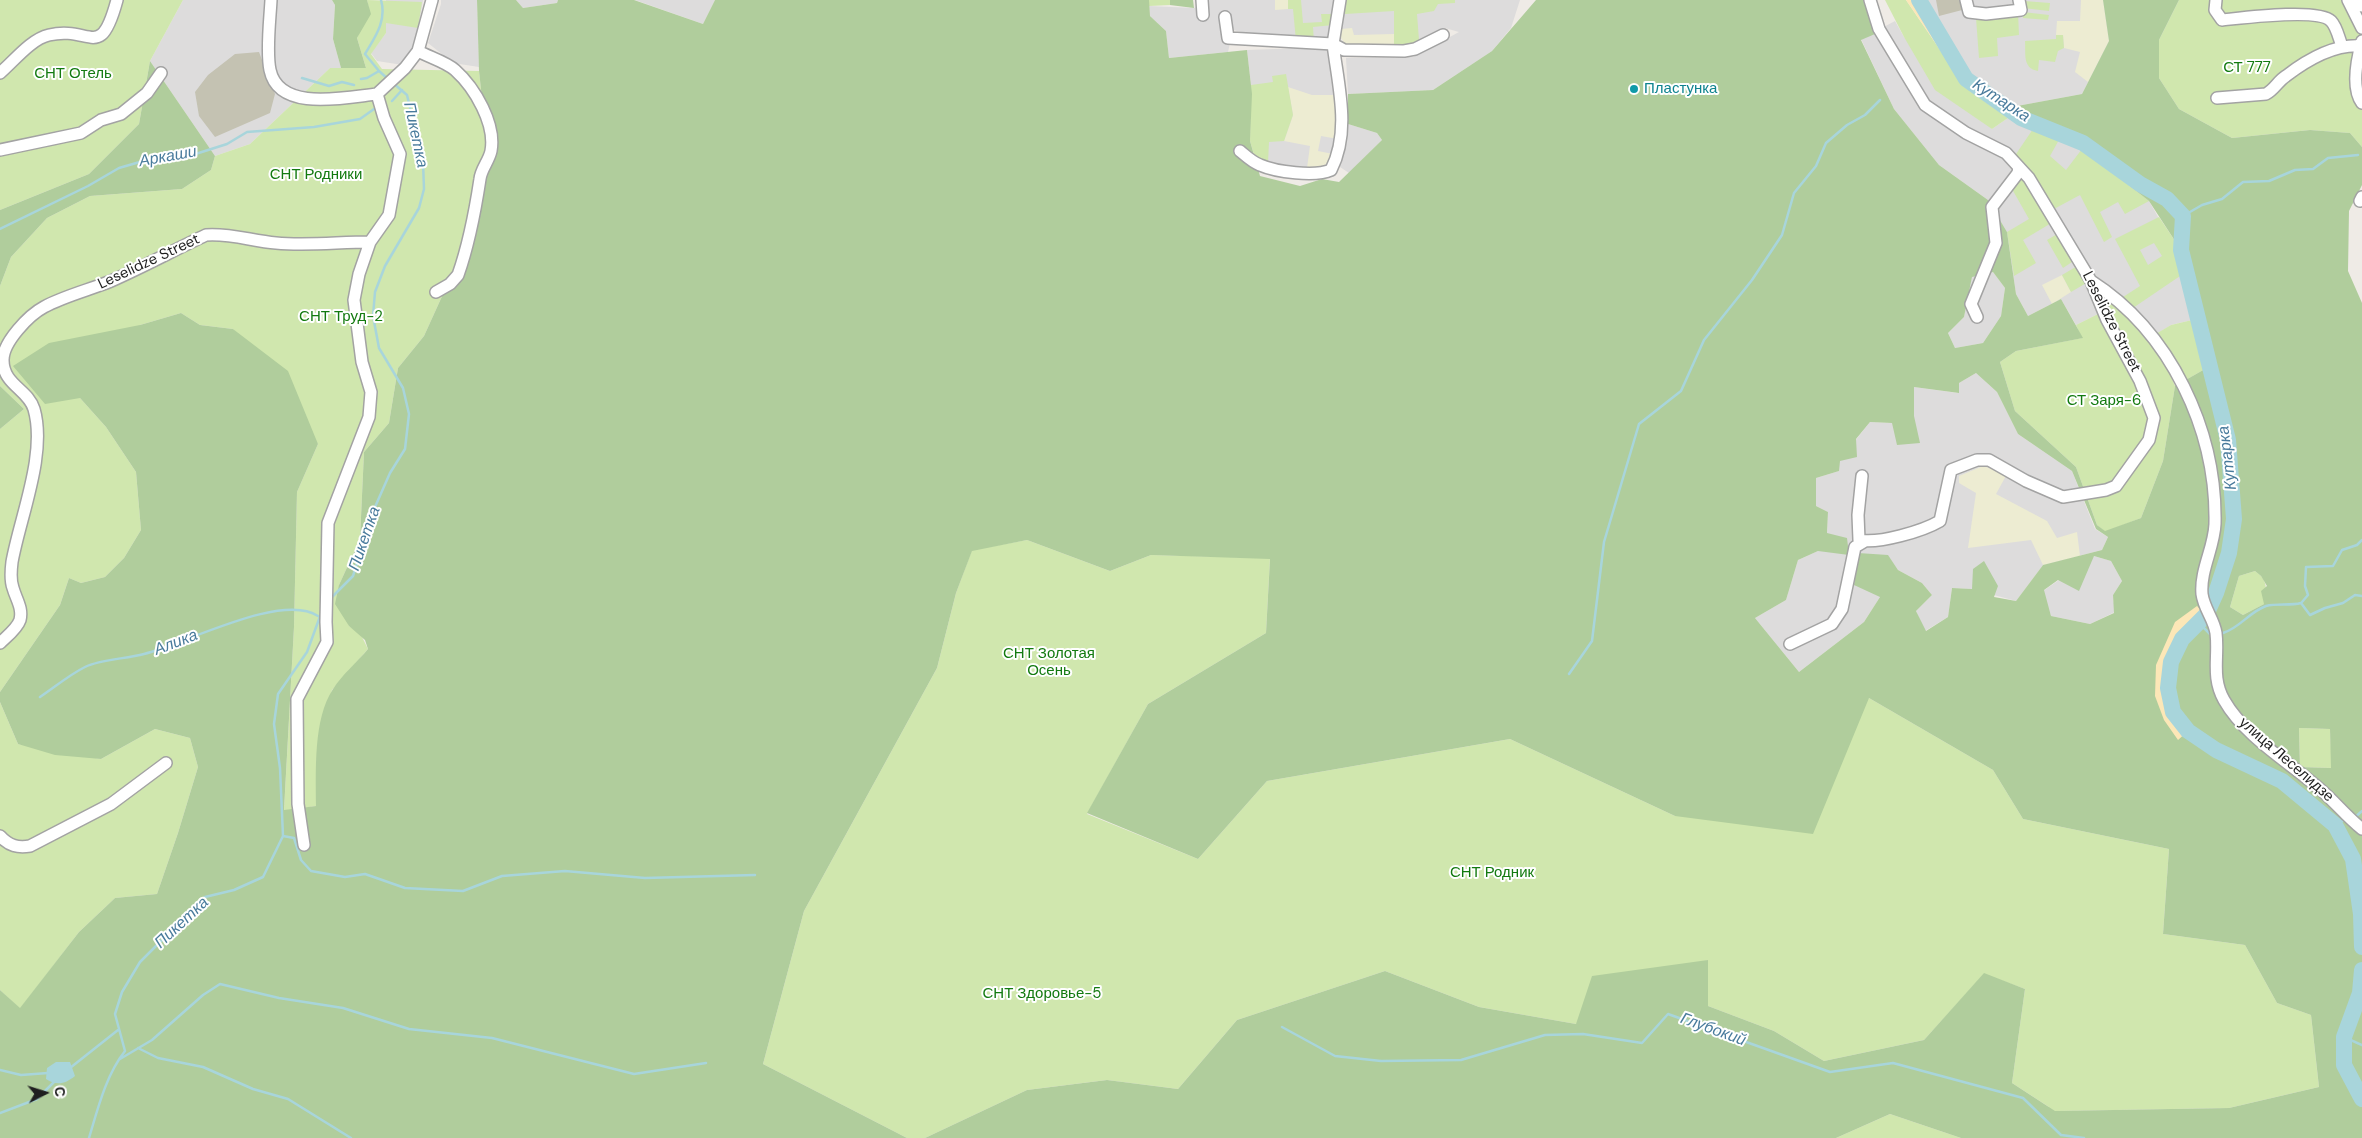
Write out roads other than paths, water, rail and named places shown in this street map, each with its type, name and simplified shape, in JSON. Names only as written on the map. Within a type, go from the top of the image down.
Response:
[{"type":"street","points":[[0,73],[37,40],[47,35],[63,34],[97,38],[104,35],[111,22],[117,0]]},
{"type":"street","points":[[271,0],[270,70],[276,84],[286,94],[307,99],[334,99],[377,94],[406,68],[418,51],[432,0]]},
{"type":"street","points":[[1202,0],[1203,15]]},
{"type":"street","points":[[1240,151],[1261,165],[1270,167],[1323,173],[1331,170],[1339,154],[1343,131],[1333,44],[1340,0]]},
{"type":"street","name":"Leselidze Street","points":[[1865,541],[1908,533],[1940,520],[1951,470],[1977,460],[1989,460],[2026,481],[2063,497],[2106,490],[2116,486],[2149,440],[2154,418],[2140,381],[2107,320],[2091,281],[2051,211],[2029,178],[2006,153],[1966,133],[1925,105],[1879,29],[1870,0]]},
{"type":"street","points":[[1966,0],[1969,12],[1986,14],[2021,10],[2019,0]]},
{"type":"street","points":[[2216,0],[2215,10],[2222,20],[2308,13],[2323,16],[2331,21],[2342,46]]},
{"type":"street","points":[[2348,0],[2362,28]]},
{"type":"street","points":[[2354,0],[2362,6]]},
{"type":"street","points":[[1225,17],[1228,38],[1333,44],[1344,50],[1404,51],[1443,35]]},
{"type":"street","points":[[2217,98],[2266,94],[2273,90],[2284,77],[2307,62],[2342,46],[2361,43],[2356,83],[2358,98],[2362,103]]},
{"type":"street","points":[[418,51],[454,70],[471,90],[484,112],[492,135],[491,152],[480,176],[477,201],[460,269],[450,284],[436,292]]},
{"type":"street","points":[[0,150],[81,133],[101,120],[121,114],[147,93],[161,73]]},
{"type":"street","points":[[304,845],[298,804],[297,699],[327,642],[328,523],[369,417],[371,392],[362,362],[354,300],[359,274],[370,242],[389,215],[400,154],[384,118],[377,94]]},
{"type":"street","points":[[1977,317],[1971,304],[1996,243],[1992,207],[2018,173],[2019,167]]},
{"type":"street","name":"Leselidze Street","points":[[0,643],[20,621],[20,608],[11,579],[12,561],[23,522],[35,459],[37,427],[30,398],[13,385],[6,374],[3,359],[5,351],[21,326],[43,308],[109,282],[206,235],[220,234],[256,242],[284,244],[370,242]]},
{"type":"street","name":"улица Леселидзе","points":[[2091,281],[2115,296],[2170,362],[2191,401],[2203,431],[2214,479],[2214,526],[2202,580],[2207,611],[2214,623],[2216,634],[2215,663],[2218,683],[2224,699],[2241,724],[2330,798],[2354,822]]},
{"type":"street","points":[[1862,476],[1857,533],[1859,540],[1865,541]]},
{"type":"street","points":[[1790,644],[1832,624],[1842,609],[1855,547],[1865,541]]},
{"type":"street","points":[[0,836],[11,845],[20,848],[30,846],[70,823],[111,804],[166,763]]},
{"type":"water","points":[[56,1062],[70,1062],[75,1076],[61,1083],[54,1083],[46,1079],[47,1068]]},
{"type":"waterway","name":"Пикетка","points":[[381,0],[382,15],[379,29],[365,54],[388,79]]},
{"type":"waterway","name":"Кутарка","points":[[1919,0],[1966,79],[2021,118],[2083,143],[2140,184],[2167,199],[2183,216],[2181,250],[2228,440],[2234,519],[2229,553],[2216,593],[2206,615],[2182,639],[2171,662],[2168,688],[2173,712],[2188,731],[2216,750],[2282,781],[2335,825],[2353,859],[2361,914],[2362,947]]},
{"type":"waterway","points":[[361,79],[367,78],[379,71]]},
{"type":"waterway","points":[[302,78],[329,86],[342,82],[354,85]]},
{"type":"waterway","name":"Пикетка","points":[[331,598],[353,576],[375,507],[390,473],[405,449],[409,414],[403,388],[379,348],[373,316],[375,292],[385,266],[419,208],[424,189],[423,162],[407,95],[393,83]]},
{"type":"waterway","points":[[392,101],[402,90]]},
{"type":"waterway","points":[[1569,674],[1592,641],[1604,542],[1639,424],[1681,391],[1704,340],[1752,280],[1782,235],[1794,193],[1816,166],[1826,143],[1847,125],[1865,115],[1880,100]]},
{"type":"waterway","name":"Аркаши","points":[[0,229],[88,186],[119,168],[150,159],[186,157],[227,144],[247,132],[314,127],[360,119],[374,109]]},
{"type":"waterway","points":[[2183,216],[2202,205],[2222,199],[2243,182],[2269,181],[2295,170],[2313,169],[2328,158],[2358,155]]},
{"type":"waterway","points":[[2302,602],[2308,595],[2305,586],[2306,567],[2333,566],[2342,550],[2357,545],[2362,540]]},
{"type":"waterway","points":[[2223,633],[2234,628],[2254,612],[2266,606],[2301,603],[2310,615],[2343,603],[2355,595],[2362,596]]},
{"type":"waterway","name":"Алика","points":[[40,697],[91,664],[162,649],[257,615],[281,610],[302,610],[318,616]]},
{"type":"waterway","name":"Пикетка","points":[[89,1138],[108,1081],[118,1060],[125,1051],[115,1014],[122,992],[140,962],[205,897],[234,890],[263,877],[283,836],[280,768],[274,724],[278,694],[307,652],[322,611]]},
{"type":"waterway","points":[[2198,622],[2210,634]]},
{"type":"waterway","points":[[2354,818],[2362,811]]},
{"type":"waterway","points":[[2335,825],[2346,819]]},
{"type":"waterway","points":[[283,836],[294,838],[301,860],[311,871],[345,877],[365,874],[405,888],[463,891],[502,876],[565,871],[645,878],[755,875]]},
{"type":"waterway","name":"Кутарка","points":[[2362,970],[2360,993],[2344,1037],[2344,1065],[2362,1099]]},
{"type":"waterway","points":[[120,1059],[152,1040],[203,995],[220,984],[279,998],[343,1008],[409,1029],[492,1038],[634,1074],[706,1063]]},
{"type":"waterway","name":"Глубокий","points":[[1282,1027],[1335,1056],[1381,1061],[1461,1060],[1545,1035],[1583,1034],[1642,1043],[1668,1014],[1830,1072],[1893,1063],[2023,1098],[2061,1135],[2084,1138]]},
{"type":"waterway","points":[[70,1068],[118,1030]]},
{"type":"waterway","points":[[2344,1037],[2362,1045]]},
{"type":"waterway","points":[[138,1048],[158,1058],[203,1067],[253,1089],[288,1099],[351,1138]]},
{"type":"waterway","points":[[0,1070],[21,1075],[48,1073]]},
{"type":"waterway","points":[[0,1113],[37,1099],[54,1082]]},
{"type":"place","name":"Пластунка","points":[[1634,89]]},
{"type":"park label","name":"СТ 777","points":[[2247,68]]},
{"type":"park label","name":"СНТ Отель","points":[[73,74]]},
{"type":"park label","name":"СНТ Родники","points":[[316,175]]},
{"type":"park label","name":"СНТ Труд-2","points":[[341,317]]},
{"type":"park label","name":"СТ Заря-6","points":[[2104,401]]},
{"type":"park label","name":"СНТ Золотая Осень","points":[[1049,662]]},
{"type":"park label","name":"СНТ Родник","points":[[1492,873]]},
{"type":"park label","name":"СНТ Здоровье-5","points":[[1042,994]]}]
